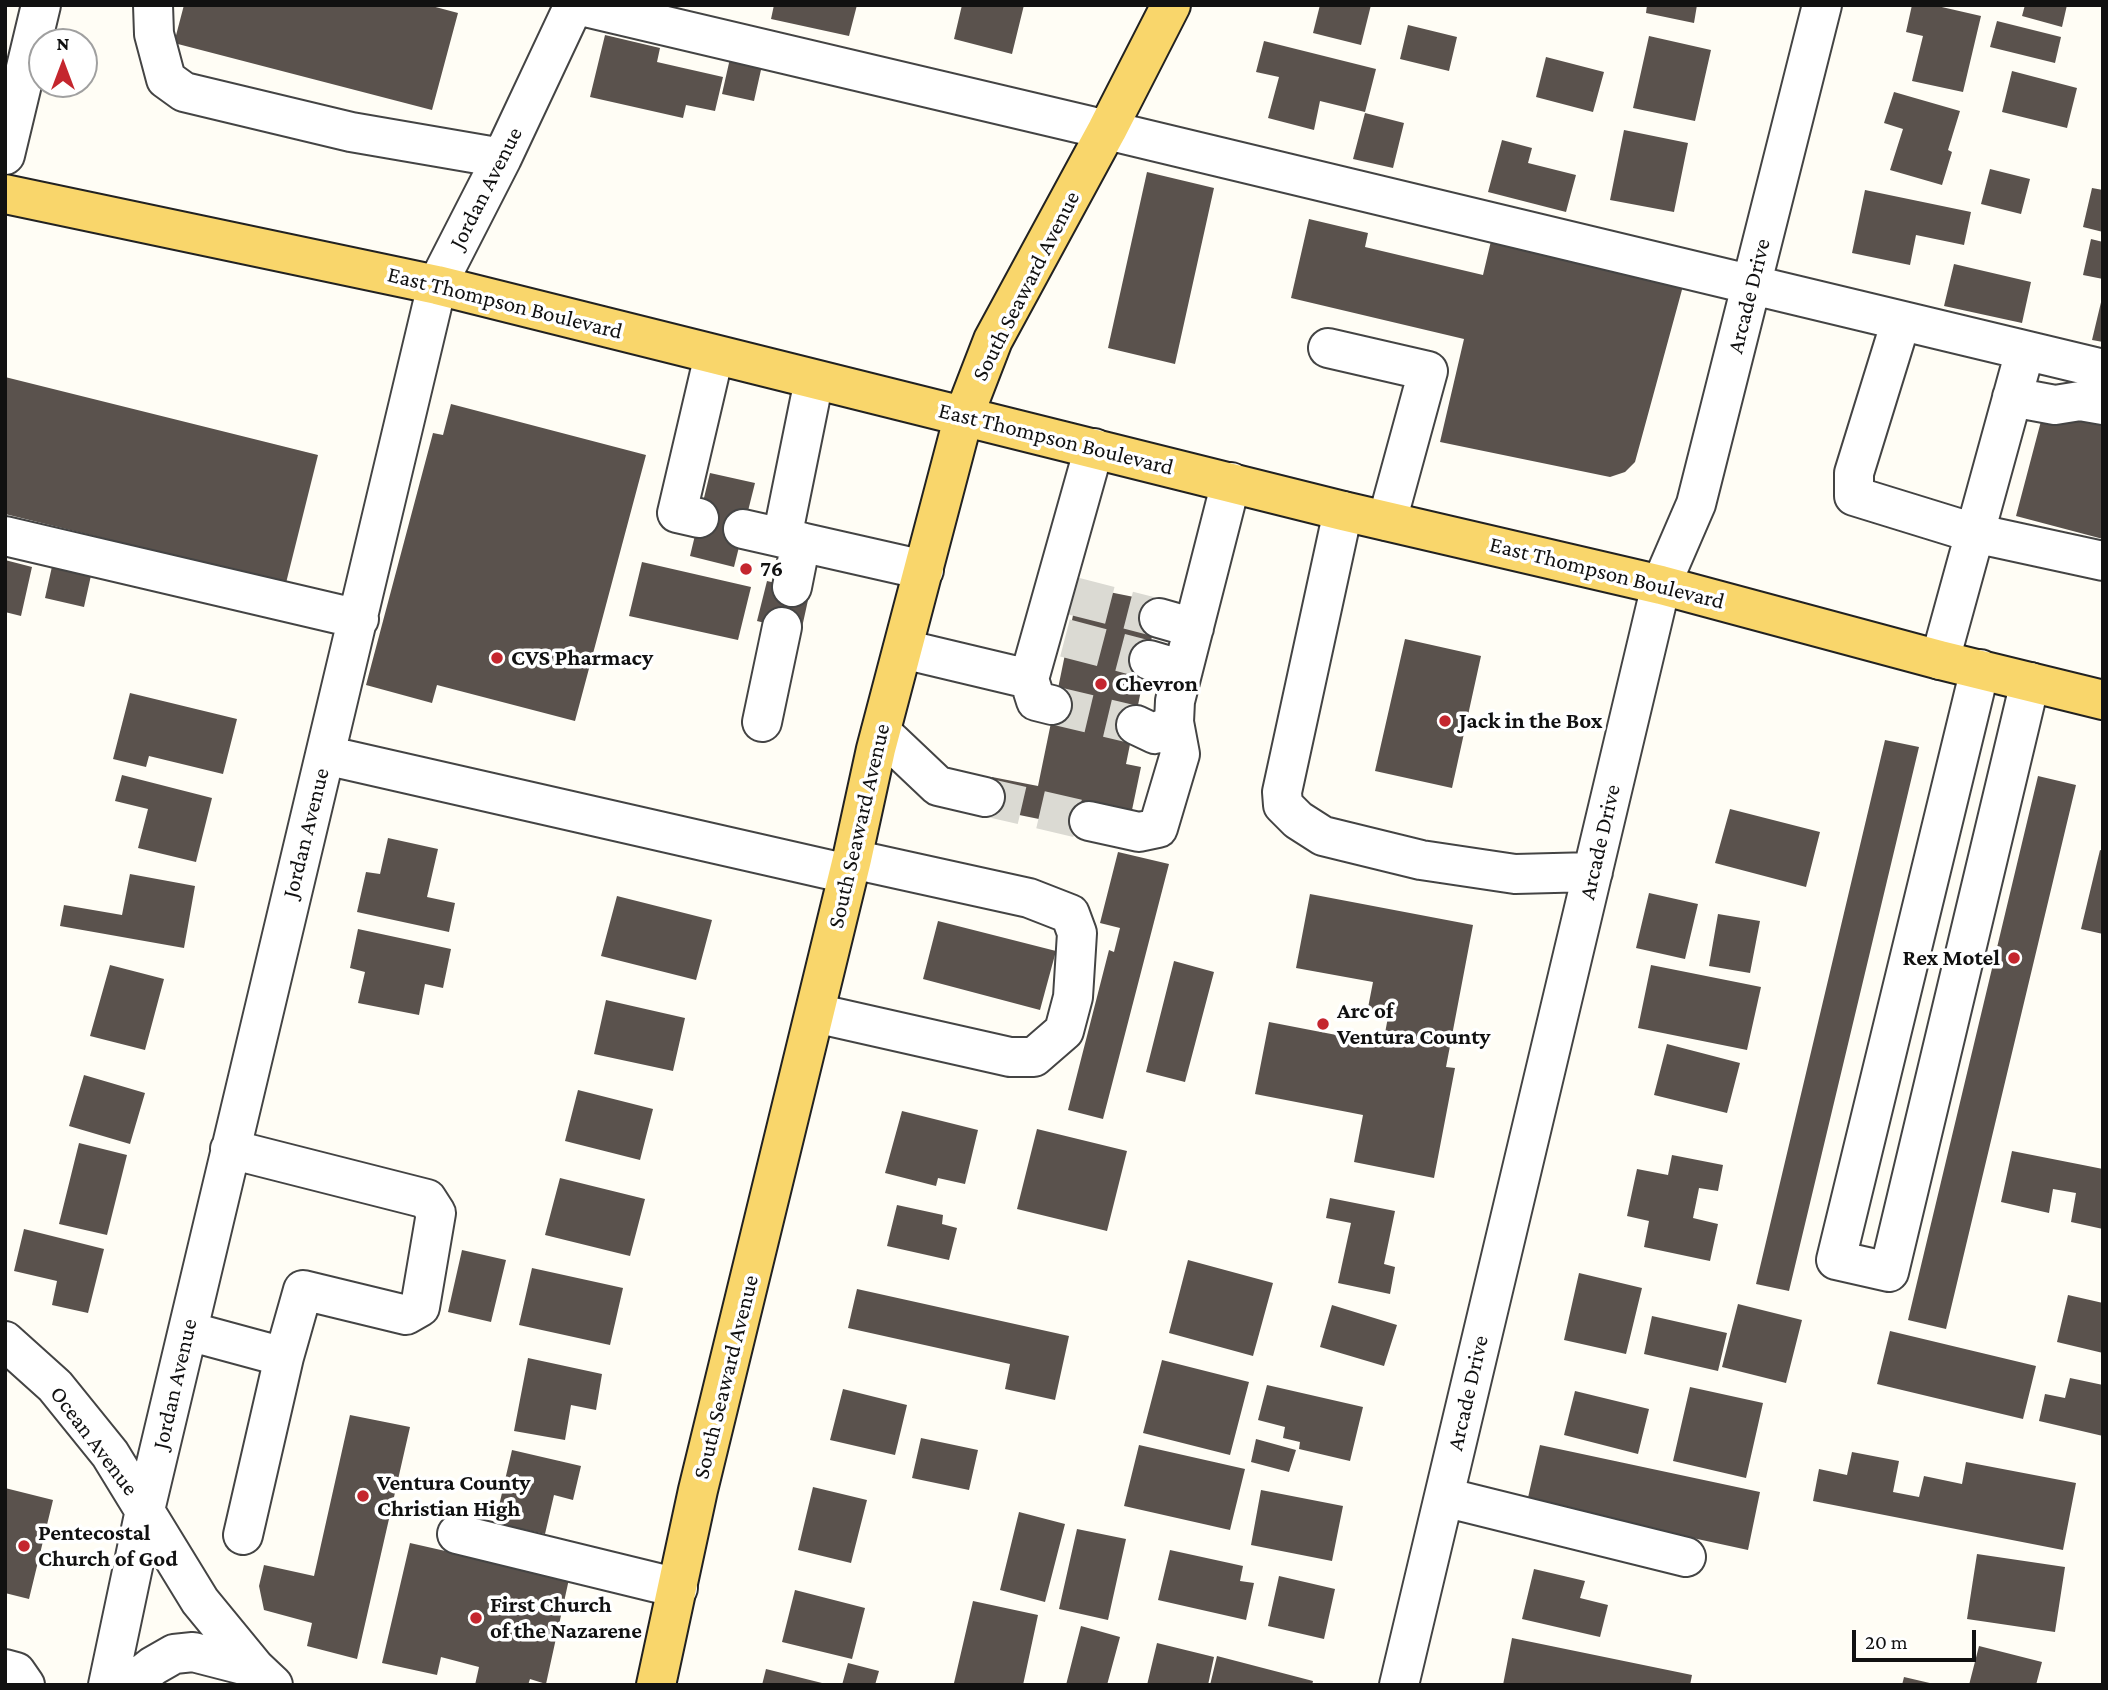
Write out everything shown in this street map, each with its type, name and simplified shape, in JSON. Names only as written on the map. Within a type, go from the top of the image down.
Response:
[{"type":"main road","name":"South Seaward Avenue","points":[[656,1685],[698,1490],[881,732],[964,415],[993,340],[1107,130],[1171,5]]},
{"type":"main road","name":"East Thompson Boulevard","points":[[5,194],[437,285],[1343,511],[1661,584],[1940,660],[2103,699]]},
{"type":"street","points":[[5,155],[41,5]]},
{"type":"street","points":[[153,5],[154,34],[166,79],[184,92],[351,132],[502,158]]},
{"type":"street","points":[[575,5],[2103,369]]},
{"type":"street","name":"Jordan Avenue","points":[[108,1685],[145,1510],[437,285],[502,158],[575,5]]},
{"type":"street","name":"Arcade Drive","points":[[1399,1685],[1661,584],[1696,505],[1822,5]]},
{"type":"street","points":[[1901,321],[1854,473],[1854,495],[1974,533],[2103,561]]},
{"type":"street","points":[[1328,348],[1428,371],[1387,521]]},
{"type":"street","points":[[1940,660],[2025,351]]},
{"type":"street","points":[[699,518],[677,513],[714,355]]},
{"type":"street","points":[[792,587],[792,540],[814,380]]},
{"type":"street","points":[[2012,397],[2054,405],[2080,401],[2103,405]]},
{"type":"street","points":[[903,649],[1040,692],[1094,448]]},
{"type":"street","points":[[1089,821],[1139,832],[1158,828],[1180,754],[1174,722],[1175,701],[1166,665],[1177,623],[1231,482]]},
{"type":"street","points":[[1343,511],[1282,792],[1283,806],[1297,820],[1323,836],[1421,860],[1515,874],[1593,872]]},
{"type":"street","points":[[743,529],[924,570]]},
{"type":"street","points":[[5,536],[359,619]]},
{"type":"street","points":[[762,722],[782,627]]},
{"type":"street","points":[[1980,669],[1836,1260],[1889,1272],[2030,682]]},
{"type":"street","points":[[1136,725],[1155,734],[1174,722]]},
{"type":"street","points":[[881,732],[938,786],[985,797]]},
{"type":"street","points":[[325,755],[850,867],[1029,898],[1070,914],[1077,933],[1073,997],[1064,1031],[1034,1057],[1010,1057],[815,1013]]},
{"type":"street","points":[[230,1149],[427,1199],[436,1213],[420,1307],[406,1315],[303,1290],[284,1357],[243,1535]]},
{"type":"street","points":[[188,1331],[284,1357]]},
{"type":"street","name":"Ocean Avenue","points":[[5,1341],[55,1386],[110,1454],[200,1601],[264,1676]]},
{"type":"street","points":[[1444,1497],[1686,1557]]},
{"type":"street","points":[[457,1534],[678,1588]]},
{"type":"street","points":[[129,1685],[153,1665],[174,1654],[193,1652],[264,1676]]},
{"type":"street","points":[[5,1669],[16,1672],[24,1685]]},
{"type":"building","points":[[184,5],[428,5],[458,13],[432,110],[174,43]]},
{"type":"building","points":[[774,5],[857,5],[849,36],[771,19]]},
{"type":"building","points":[[962,5],[1024,5],[1012,54],[954,39]]},
{"type":"building","points":[[1320,5],[1371,5],[1361,45],[1313,33]]},
{"type":"building","points":[[1647,5],[1697,5],[1694,23],[1646,13]]},
{"type":"building","points":[[1912,5],[1933,5],[1981,16],[1963,92],[1912,81],[1923,36],[1906,32]]},
{"type":"building","points":[[2025,5],[2067,5],[2062,27],[2022,16]]},
{"type":"building","points":[[1997,21],[2061,37],[2055,63],[1990,47]]},
{"type":"building","points":[[1408,25],[1457,37],[1449,71],[1400,59]]},
{"type":"building","points":[[605,35],[660,48],[657,62],[723,77],[715,111],[686,105],[683,118],[590,97]]},
{"type":"building","points":[[1649,36],[1711,50],[1695,121],[1633,108]]},
{"type":"building","points":[[1264,41],[1376,69],[1365,112],[1320,101],[1314,130],[1268,118],[1279,77],[1256,72]]},
{"type":"building","points":[[731,54],[763,61],[754,101],[722,94]]},
{"type":"building","points":[[1546,57],[1604,72],[1593,112],[1536,97]]},
{"type":"building","points":[[2012,71],[2077,88],[2067,128],[2002,112]]},
{"type":"building","points":[[1894,92],[1960,111],[1948,150],[1952,152],[1942,185],[1890,170],[1903,129],[1884,123]]},
{"type":"building","points":[[1365,113],[1404,123],[1393,168],[1353,159]]},
{"type":"building","points":[[1624,130],[1688,143],[1674,212],[1610,200]]},
{"type":"building","points":[[1502,140],[1532,148],[1528,163],[1576,175],[1566,212],[1488,192]]},
{"type":"building","points":[[1990,169],[2030,179],[2021,214],[1981,204]]},
{"type":"building","points":[[1147,172],[1214,188],[1175,364],[1108,348]]},
{"type":"building","points":[[2092,188],[2103,190],[2103,232],[2083,227]]},
{"type":"building","points":[[1865,190],[1971,212],[1964,245],[1916,235],[1910,265],[1852,253]]},
{"type":"building","points":[[1309,219],[1368,233],[1365,247],[1483,275],[1491,241],[1683,286],[1635,462],[1625,472],[1610,477],[1440,442],[1464,339],[1291,298]]},
{"type":"building","points":[[2091,239],[2103,242],[2103,279],[2083,275]]},
{"type":"building","points":[[1954,264],[2031,282],[2022,323],[1944,306]]},
{"type":"building","points":[[2103,298],[2103,342],[2092,340]]},
{"type":"building","points":[[5,377],[318,455],[286,583],[5,514]]},
{"type":"building","points":[[451,404],[646,455],[575,721],[437,685],[432,703],[366,685],[433,433],[443,435]]},
{"type":"building","points":[[2045,406],[2103,421],[2103,539],[2016,516]]},
{"type":"building","points":[[710,473],[755,483],[734,567],[690,556]]},
{"type":"building","points":[[5,560],[32,567],[21,616],[5,612]]},
{"type":"building","points":[[53,562],[92,571],[84,607],[45,598]]},
{"type":"building","points":[[642,562],[751,587],[738,640],[629,616]]},
{"type":"building","points":[[767,581],[810,591],[801,632],[757,621]]},
{"type":"building","points":[[1079,586],[1159,602],[1126,764],[1141,767],[1132,810],[1088,801],[1083,828],[985,808],[992,777],[1038,786]]},
{"type":"building","points":[[1405,639],[1481,656],[1452,788],[1375,771]]},
{"type":"building","points":[[130,693],[237,719],[223,774],[149,756],[146,767],[113,759]]},
{"type":"building","name":"Rex Motel","points":[[1885,740],[1919,747],[1789,1291],[1756,1284]]},
{"type":"building","points":[[122,775],[212,798],[196,862],[138,848],[148,809],[115,801]]},
{"type":"building","name":"Rex Motel","points":[[2038,776],[2076,785],[1946,1329],[1908,1320]]},
{"type":"building","points":[[1730,809],[1820,832],[1806,887],[1715,863]]},
{"type":"building","points":[[388,838],[438,849],[427,897],[455,903],[449,932],[357,912],[366,872],[380,874]]},
{"type":"building","points":[[2100,850],[2103,851],[2103,934],[2081,929]]},
{"type":"building","points":[[1118,852],[1169,864],[1103,1119],[1068,1110],[1109,950],[1114,952],[1120,928],[1100,923]]},
{"type":"building","points":[[130,874],[195,886],[184,948],[60,926],[64,905],[122,915]]},
{"type":"building","points":[[1649,893],[1698,904],[1685,959],[1636,948]]},
{"type":"building","points":[[1310,894],[1473,925],[1446,1067],[1455,1068],[1434,1178],[1354,1162],[1363,1115],[1255,1094],[1269,1022],[1383,1044],[1388,1017],[1367,1013],[1373,982],[1296,968]]},
{"type":"building","points":[[617,896],[712,920],[696,980],[601,956]]},
{"type":"building","points":[[1718,914],[1760,921],[1750,973],[1709,966]]},
{"type":"building","points":[[938,921],[1056,951],[1040,1010],[923,979]]},
{"type":"building","points":[[358,929],[451,949],[443,988],[425,984],[419,1015],[358,1003],[365,972],[350,968]]},
{"type":"building","points":[[1174,961],[1214,972],[1185,1082],[1146,1072]]},
{"type":"building","points":[[110,965],[164,979],[145,1050],[90,1036]]},
{"type":"building","points":[[1651,965],[1761,987],[1747,1050],[1638,1028]]},
{"type":"building","points":[[606,1000],[685,1018],[673,1071],[594,1054]]},
{"type":"building","points":[[1667,1044],[1740,1063],[1727,1113],[1654,1095]]},
{"type":"building","points":[[84,1075],[145,1093],[130,1144],[69,1126]]},
{"type":"building","points":[[578,1090],[653,1109],[640,1160],[565,1141]]},
{"type":"building","points":[[902,1111],[978,1130],[965,1184],[938,1178],[936,1186],[885,1173]]},
{"type":"building","points":[[1037,1129],[1127,1151],[1107,1231],[1017,1209]]},
{"type":"building","points":[[79,1143],[127,1155],[107,1235],[59,1224]]},
{"type":"building","points":[[2012,1151],[2103,1169],[2103,1229],[2071,1222],[2076,1193],[2053,1189],[2049,1213],[2001,1202]]},
{"type":"building","points":[[1672,1155],[1723,1165],[1718,1191],[1699,1188],[1693,1218],[1718,1224],[1710,1261],[1644,1247],[1649,1221],[1627,1216],[1637,1169],[1668,1175]]},
{"type":"building","points":[[560,1178],[645,1199],[630,1256],[545,1235]]},
{"type":"building","points":[[1330,1198],[1395,1211],[1384,1264],[1395,1267],[1390,1294],[1338,1283],[1351,1223],[1326,1218]]},
{"type":"building","points":[[897,1205],[943,1215],[942,1224],[957,1228],[949,1260],[887,1246]]},
{"type":"building","points":[[24,1229],[104,1249],[88,1313],[52,1305],[57,1281],[14,1271]]},
{"type":"building","points":[[462,1250],[506,1260],[491,1322],[448,1312]]},
{"type":"building","points":[[1188,1260],[1273,1283],[1253,1356],[1169,1333]]},
{"type":"building","points":[[532,1268],[623,1288],[610,1345],[519,1325]]},
{"type":"building","points":[[1579,1273],[1642,1288],[1626,1354],[1564,1340]]},
{"type":"building","points":[[857,1289],[1069,1336],[1055,1400],[1005,1389],[1010,1364],[848,1328]]},
{"type":"building","points":[[2068,1295],[2103,1303],[2103,1353],[2057,1342]]},
{"type":"building","points":[[1738,1304],[1802,1320],[1786,1383],[1722,1367]]},
{"type":"building","points":[[1332,1305],[1397,1325],[1384,1366],[1320,1347]]},
{"type":"building","points":[[1652,1316],[1727,1333],[1718,1371],[1644,1354]]},
{"type":"building","points":[[1890,1331],[2036,1366],[2023,1419],[1877,1384]]},
{"type":"building","points":[[528,1358],[602,1374],[596,1410],[571,1405],[565,1440],[514,1431]]},
{"type":"building","points":[[1162,1360],[1249,1382],[1230,1455],[1143,1433]]},
{"type":"building","points":[[2070,1378],[2103,1385],[2103,1436],[2039,1421],[2045,1394],[2065,1398]]},
{"type":"building","points":[[1267,1385],[1363,1407],[1350,1461],[1299,1449],[1300,1442],[1283,1438],[1285,1427],[1258,1420]]},
{"type":"building","points":[[1690,1387],[1763,1403],[1746,1478],[1673,1461]]},
{"type":"building","points":[[843,1389],[907,1405],[895,1455],[830,1440]]},
{"type":"building","points":[[1575,1391],[1649,1409],[1638,1454],[1564,1435]]},
{"type":"building","name":"Ventura County Christian High","points":[[350,1415],[410,1427],[357,1659],[307,1646],[312,1623],[264,1610],[259,1586],[264,1565],[314,1576]]},
{"type":"building","points":[[921,1438],[978,1450],[969,1490],[912,1478]]},
{"type":"building","points":[[1256,1439],[1296,1450],[1289,1472],[1251,1462]]},
{"type":"building","points":[[1139,1445],[1245,1469],[1230,1530],[1124,1506]]},
{"type":"building","points":[[1540,1445],[1760,1492],[1748,1550],[1527,1502]]},
{"type":"building","points":[[512,1450],[581,1466],[573,1500],[554,1495],[545,1534],[495,1523]]},
{"type":"building","points":[[1852,1452],[1899,1461],[1893,1492],[1919,1497],[1924,1476],[1962,1484],[1966,1462],[2076,1483],[2063,1550],[1813,1501],[1819,1469],[1847,1475]]},
{"type":"building","points":[[813,1487],[867,1500],[851,1563],[798,1550]]},
{"type":"building","name":"Pentecostal Church of God","points":[[5,1488],[53,1500],[29,1599],[5,1593]]},
{"type":"building","points":[[1261,1490],[1343,1506],[1332,1561],[1251,1545]]},
{"type":"building","points":[[1019,1512],[1065,1524],[1045,1602],[1000,1590]]},
{"type":"building","points":[[1077,1529],[1126,1539],[1108,1620],[1059,1609]]},
{"type":"building","name":"First Church of the Nazarene","points":[[410,1543],[569,1579],[546,1684],[530,1679],[528,1685],[475,1685],[479,1667],[441,1657],[437,1675],[382,1663]]},
{"type":"building","points":[[1170,1550],[1243,1566],[1240,1581],[1254,1583],[1246,1620],[1158,1600]]},
{"type":"building","points":[[1977,1554],[2065,1567],[2055,1632],[1967,1619]]},
{"type":"building","points":[[1534,1569],[1585,1581],[1580,1598],[1608,1605],[1600,1637],[1522,1619]]},
{"type":"building","points":[[1279,1576],[1335,1589],[1324,1639],[1268,1626]]},
{"type":"building","points":[[795,1590],[865,1608],[852,1659],[782,1642]]},
{"type":"building","points":[[973,1601],[1038,1615],[1023,1685],[954,1683]]},
{"type":"building","points":[[1081,1626],[1120,1637],[1107,1685],[1066,1685]]},
{"type":"building","points":[[1512,1638],[1692,1675],[1690,1685],[1503,1685]]},
{"type":"building","points":[[1157,1643],[1214,1657],[1208,1685],[1147,1685]]},
{"type":"building","points":[[1979,1646],[2042,1662],[2036,1685],[1969,1685]]},
{"type":"building","points":[[1217,1656],[1313,1681],[1312,1685],[1210,1685]]},
{"type":"building","points":[[848,1663],[879,1671],[875,1685],[842,1685]]},
{"type":"building","points":[[766,1669],[826,1684],[826,1685],[762,1685]]},
{"type":"building","points":[[1904,1677],[1934,1684],[1934,1685],[1902,1685]]},
{"type":"tunnel","points":[[1073,596],[1159,618]]},
{"type":"tunnel","points":[[1065,638],[1149,660]]},
{"type":"tunnel","points":[[1052,705],[1136,725]]},
{"type":"tunnel","points":[[985,797],[1089,821]]},
{"type":"place","name":"76","points":[[746,569]]},
{"type":"place","name":"CVS Pharmacy","points":[[497,658]]},
{"type":"place","name":"Chevron","points":[[1101,684]]},
{"type":"place","name":"Jack in the Box","points":[[1445,721]]},
{"type":"place","name":"Rex Motel","points":[[2014,958]]},
{"type":"place","name":"Arc of Ventura County","points":[[1323,1024]]},
{"type":"place","name":"Ventura County Christian High","points":[[363,1496]]},
{"type":"place","name":"Pentecostal Church of God","points":[[24,1546]]},
{"type":"place","name":"First Church of the Nazarene","points":[[476,1618]]}]
